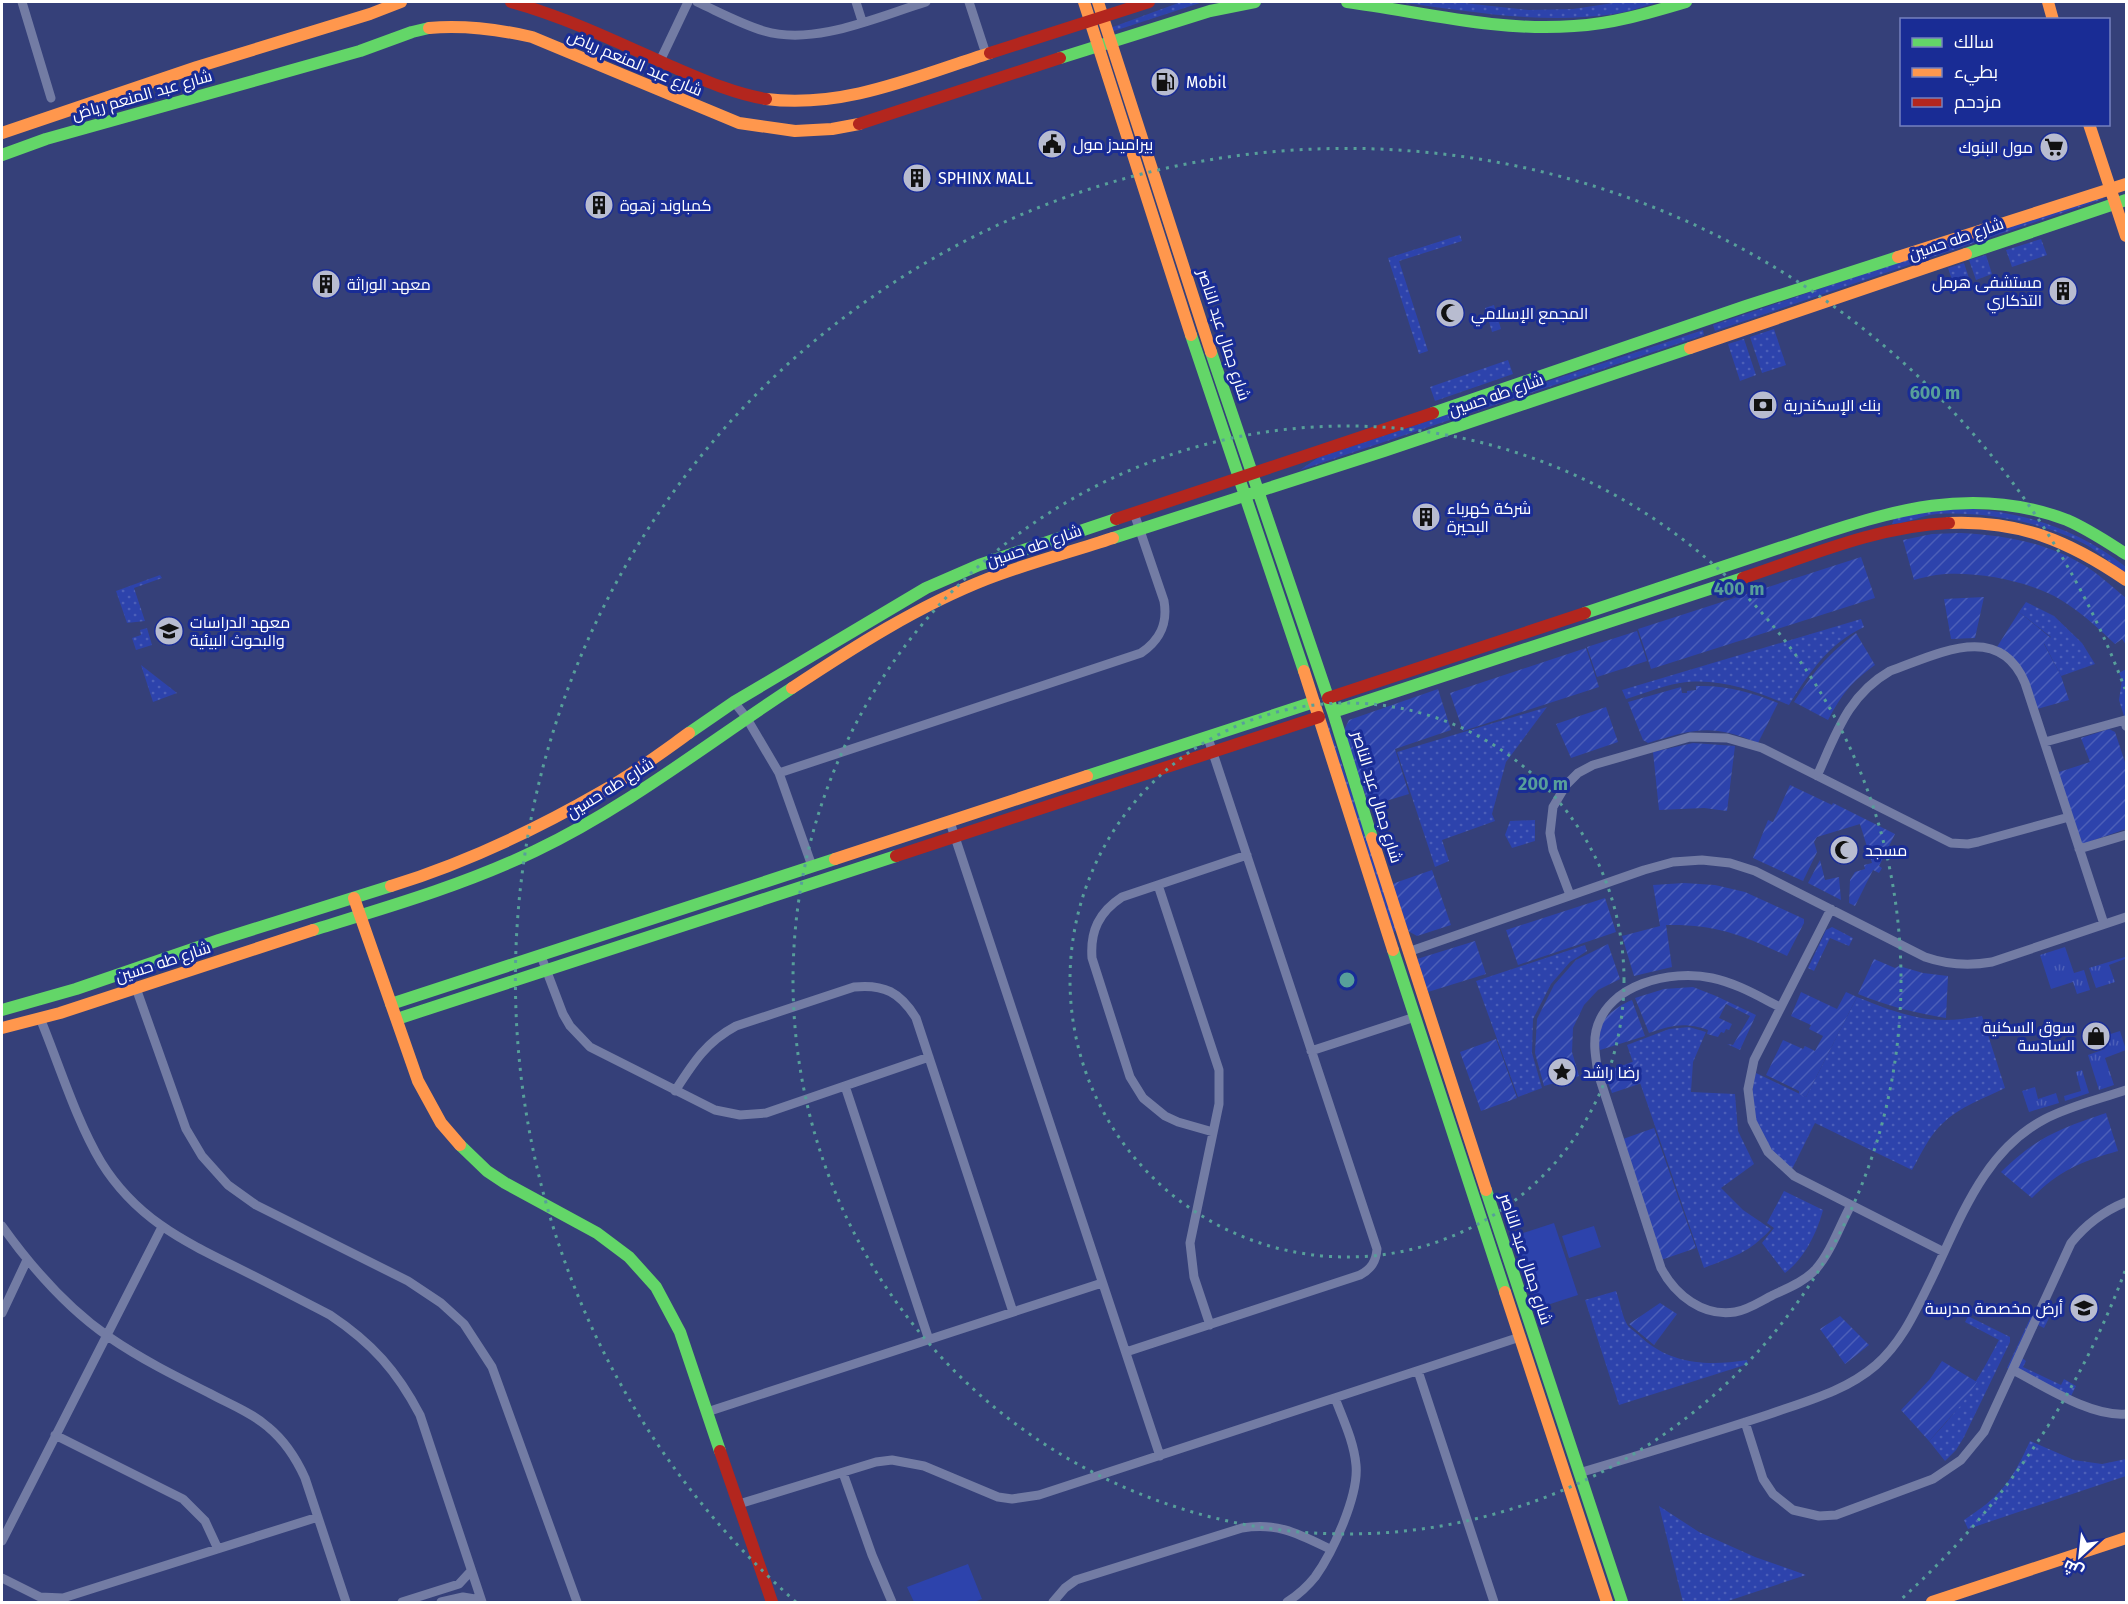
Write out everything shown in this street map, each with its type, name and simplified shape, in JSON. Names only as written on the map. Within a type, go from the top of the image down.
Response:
[{"type":"main road","name":"شارع عبد المنعم رياض","points":[[2,133],[197,67],[370,14],[401,2]]},
{"type":"main road","name":"شارع عبد المنعم رياض","points":[[511,2],[541,11],[732,92],[764,99],[796,102],[845,98],[1149,2]]},
{"type":"main road","name":"شارع جمال عبد الناصر","points":[[1084,2],[1607,1602]]},
{"type":"main road","name":"شارع جمال عبد الناصر","points":[[1098,2],[1240,438],[1333,712],[1408,952],[1622,1602]]},
{"type":"main road","name":"شارع عبد المنعم رياض","points":[[2,155],[46,139],[360,51],[405,34],[430,28],[481,27],[532,37],[721,117],[757,127],[795,131],[832,129],[869,122],[1097,45],[1210,10],[1255,2]]},
{"type":"main road","points":[[1347,2],[1472,20],[1545,27],[1579,26],[1613,21],[1686,2]]},
{"type":"main road","points":[[2048,2],[2052,18]]},
{"type":"main road","points":[[40,120],[46,139]]},
{"type":"main road","points":[[2090,126],[2111,189],[2121,202],[2127,236]]},
{"type":"main road","name":"شارع طه حسين","points":[[2,1010],[76,989],[452,865],[545,823],[633,772],[734,702],[892,607],[944,580],[998,558],[1710,318],[2127,184]]},
{"type":"main road","name":"شارع طه حسين","points":[[2,1028],[136,988],[473,877],[558,839],[619,804],[746,717],[884,630],[951,594],[1005,572],[1259,491],[2121,202]]},
{"type":"main road","points":[[1710,318],[1718,338]]},
{"type":"main road","points":[[1227,443],[1240,438]]},
{"type":"main road","points":[[1328,698],[1880,515],[1913,507],[1952,501],[1989,502],[2017,506],[2052,515],[2083,527],[2127,554]]},
{"type":"main road","points":[[1880,515],[1887,532]]},
{"type":"main road","points":[[1333,712],[1887,532],[1953,521],[1986,522],[2019,527],[2050,536],[2080,549],[2127,580]]},
{"type":"main road","points":[[1270,570],[1284,566]]},
{"type":"main road","points":[[391,1004],[1314,702]]},
{"type":"main road","points":[[397,1020],[1319,717]]},
{"type":"main road","points":[[1358,840],[1372,836]]},
{"type":"main road","points":[[1364,861],[1378,857]]},
{"type":"main road","points":[[354,898],[418,1081],[441,1123],[462,1148],[487,1171],[505,1184],[614,1244],[656,1287],[680,1332],[772,1602]]},
{"type":"main road","points":[[1932,1602],[2127,1538]]},
{"type":"street","points":[[22,2],[51,98]]},
{"type":"street","points":[[660,61],[688,2]]},
{"type":"street","points":[[696,2],[751,26],[778,34],[816,34],[926,2]]},
{"type":"street","points":[[856,2],[862,21]]},
{"type":"street","points":[[969,2],[986,54]]},
{"type":"street","points":[[779,773],[1140,653],[1149,648],[1162,631],[1166,611],[1134,513]]},
{"type":"street","points":[[1817,776],[1846,714],[1863,690],[1890,671],[1962,647],[1986,647],[2000,652],[2013,662],[2025,683],[2104,924]]},
{"type":"street","points":[[734,702],[746,717],[779,773],[812,866]]},
{"type":"street","points":[[2045,742],[2125,720],[2127,726]]},
{"type":"street","points":[[1570,895],[1551,844],[1550,833],[1551,815],[1556,799],[1566,784],[1578,773],[1593,765],[1678,739],[1715,736],[1751,744],[1942,839],[1960,844],[1978,842],[2069,817]]},
{"type":"street","points":[[1126,1353],[1360,1275],[1368,1271],[1376,1257],[1377,1249],[1208,738]]},
{"type":"street","points":[[950,822],[1160,1456]]},
{"type":"street","points":[[2079,849],[2127,835]]},
{"type":"street","points":[[1213,1132],[1165,1116],[1143,1098],[1130,1077],[1092,958],[1092,934],[1103,912],[1122,897],[1247,855]]},
{"type":"street","points":[[1408,952],[1658,865],[1687,860],[1730,863],[1755,871],[1925,957],[1958,965],[1992,962],[2127,917]]},
{"type":"street","points":[[1158,885],[1217,1059],[1220,1093],[1190,1243],[1194,1277],[1210,1325]]},
{"type":"street","points":[[1830,909],[1758,1050],[1751,1069],[1748,1100],[1752,1121],[1768,1152],[1784,1169],[1944,1252]]},
{"type":"street","points":[[541,956],[563,1014],[579,1037],[603,1054],[715,1110],[740,1115],[766,1113],[929,1057]]},
{"type":"street","points":[[1780,1007],[1724,981],[1684,975],[1651,982],[1625,992],[1612,1002],[1602,1015],[1595,1041],[1598,1073],[1661,1268],[1670,1284],[1692,1303],[1718,1312],[1735,1312],[1745,1309],[1796,1284],[1815,1270],[1824,1258],[1851,1205]]},
{"type":"street","points":[[675,1091],[702,1051],[722,1033],[736,1026],[854,987],[884,988],[897,995],[908,1005],[916,1018],[1013,1312]]},
{"type":"street","points":[[136,988],[186,1130],[202,1156],[228,1185],[256,1205],[408,1281],[441,1303],[464,1324],[492,1366],[577,1602]]},
{"type":"street","points":[[1311,1051],[1415,1017]]},
{"type":"street","points":[[40,1018],[88,1137],[102,1163],[126,1194],[162,1227],[178,1238],[330,1315],[353,1330],[380,1355],[407,1391],[420,1415],[481,1601]]},
{"type":"street","points":[[845,1086],[929,1340]]},
{"type":"street","points":[[1580,1473],[1745,1422],[1835,1391],[1856,1380],[1876,1365],[1894,1346],[1908,1325],[1982,1177],[1994,1160],[2013,1141],[2048,1118],[2127,1090]]},
{"type":"street","points":[[1745,1422],[1763,1479],[1779,1500],[1793,1510],[1810,1515],[1836,1515],[1933,1479],[1961,1460],[1984,1432],[2071,1243],[2101,1214],[2127,1202]]},
{"type":"street","points":[[2,1226],[27,1260],[55,1291],[106,1335],[137,1356],[256,1418],[280,1438],[298,1464],[346,1602]]},
{"type":"street","points":[[2,1541],[162,1227]]},
{"type":"street","points":[[2,1313],[27,1260]]},
{"type":"street","points":[[707,1412],[1102,1283]]},
{"type":"street","points":[[739,1504],[876,1462],[892,1460],[932,1469],[998,1497],[1018,1498],[1039,1495],[1520,1337]]},
{"type":"street","points":[[2013,1370],[2088,1408],[2106,1413],[2127,1414]]},
{"type":"street","points":[[1418,1371],[1494,1602]]},
{"type":"street","points":[[1287,1602],[1301,1592],[1315,1577],[1350,1507],[1356,1480],[1354,1452],[1335,1398]]},
{"type":"street","points":[[55,1435],[183,1499],[205,1521],[218,1549]]},
{"type":"street","points":[[843,1473],[872,1555],[892,1602]]},
{"type":"street","points":[[2,1578],[40,1597],[63,1598],[318,1517]]},
{"type":"street","points":[[1053,1602],[1065,1588],[1076,1580],[1242,1528],[1269,1526],[1283,1528],[1330,1549]]},
{"type":"street","points":[[402,1602],[459,1584],[471,1571]]},
{"type":"street","points":[[441,1602],[463,1597],[481,1601]]},
{"type":"green space","points":[[1181,2],[1203,2],[1111,32],[1110,28]]},
{"type":"green space","points":[[1397,2],[1455,2],[1529,10],[1573,9],[1620,2],[1659,2],[1614,14],[1559,18],[1505,16]]},
{"type":"green space","points":[[2102,193],[2103,199],[1715,331],[1713,325]]},
{"type":"green space","points":[[1460,235],[1462,241],[1399,261],[1428,351],[1419,354],[1388,258]]},
{"type":"green space","points":[[2041,239],[2047,255],[2012,267],[2006,250]]},
{"type":"green space","points":[[1986,255],[1992,274],[1976,280],[1969,260]]},
{"type":"green space","points":[[1964,263],[1970,281],[1954,286],[1948,268]]},
{"type":"green space","points":[[1494,305],[1501,329],[1492,332],[1485,308]]},
{"type":"green space","points":[[1774,329],[1786,365],[1762,373],[1750,337]]},
{"type":"green space","points":[[1703,330],[1704,335],[1300,470],[1319,457]]},
{"type":"green space","points":[[1744,339],[1756,375],[1740,381],[1728,344]]},
{"type":"green space","points":[[1508,360],[1513,374],[1435,401],[1430,387]]},
{"type":"green space","points":[[1963,508],[2029,518],[2069,533],[2089,542],[2126,567],[2126,575],[2090,547],[2074,539],[2016,520],[1975,515],[1937,514],[1892,524],[1894,519],[1911,514]]},
{"type":"green space","points":[[1961,533],[2008,538],[2039,545],[2068,556],[2088,568],[2126,598],[2126,645],[2122,639],[2115,644],[2096,626],[2061,600],[2018,582],[1966,574],[1936,575],[1914,580],[1903,540],[1932,534]]},
{"type":"green space","points":[[1861,557],[1875,598],[1651,669],[1638,629]]},
{"type":"green space","points":[[160,575],[162,578],[134,588],[145,621],[127,623],[116,591]]},
{"type":"green space","points":[[1984,597],[1975,638],[1951,639],[1944,599]]},
{"type":"green space","points":[[2026,602],[2054,616],[2082,643],[2095,664],[2061,676],[2044,643],[2051,637],[2019,612]]},
{"type":"green space","points":[[2019,612],[2051,638],[2044,644],[2061,676],[2069,700],[2037,709],[2028,686],[1997,647]]},
{"type":"green space","points":[[1861,619],[1864,627],[1840,641],[1830,650],[1812,670],[1789,705],[1736,686],[1709,682],[1673,684],[1626,699],[1622,690]]},
{"type":"green space","points":[[147,628],[152,645],[136,650],[132,638],[141,635],[140,630]]},
{"type":"green space","points":[[1637,631],[1647,661],[1597,677],[1587,647]]},
{"type":"green space","points":[[1856,633],[1875,665],[1848,689],[1828,720],[1794,702],[1822,664]]},
{"type":"green space","points":[[1586,648],[1599,687],[1463,731],[1450,693]]},
{"type":"green space","points":[[141,665],[177,693],[153,702]]},
{"type":"green space","points":[[2126,669],[2126,716],[2124,716],[2119,700],[2122,680],[2119,673]]},
{"type":"green space","points":[[1696,686],[1738,690],[1778,703],[1758,743],[1728,733],[1703,730],[1678,734],[1648,743],[1643,740],[1628,702],[1681,687],[1682,693],[1687,693],[1687,691],[1696,690]]},
{"type":"green space","points":[[1438,689],[1451,730],[1395,749],[1409,794],[1369,806],[1344,730],[1349,720]]},
{"type":"green space","points":[[1547,707],[1506,762],[1492,814],[1495,821],[1442,840],[1449,861],[1435,867],[1397,752]]},
{"type":"green space","points":[[1606,707],[1618,742],[1571,758],[1556,724]]},
{"type":"green space","points":[[1328,723],[1398,930],[1391,933],[1322,725]]},
{"type":"green space","points":[[2109,729],[2115,732],[2126,765],[2126,829],[2080,845],[2056,773],[2090,762],[2081,738]]},
{"type":"green space","points":[[1693,743],[1735,746],[1727,811],[1704,808],[1659,810],[1653,752]]},
{"type":"green space","points":[[1790,785],[1832,805],[1833,803],[1895,834],[1879,866],[1882,868],[1879,873],[1873,870],[1855,906],[1849,903],[1850,880],[1855,872],[1865,869],[1864,865],[1872,863],[1860,824],[1817,837],[1814,842],[1817,852],[1803,881],[1753,858],[1768,820],[1773,822]]},
{"type":"green space","points":[[1535,820],[1535,841],[1512,848],[1505,835],[1510,821]]},
{"type":"green space","points":[[1820,860],[1825,880],[1839,877],[1841,900],[1808,883]]},
{"type":"green space","points":[[1432,870],[1451,925],[1417,936],[1408,931],[1392,884]]},
{"type":"green space","points":[[1684,883],[1715,885],[1745,892],[1804,919],[1804,923],[1787,956],[1728,932],[1699,926],[1666,925],[1672,967],[1634,976],[1622,936],[1660,926],[1653,885]]},
{"type":"green space","points":[[1605,898],[1616,932],[1518,965],[1506,930]]},
{"type":"green space","points":[[1832,927],[1853,938],[1849,946],[1830,938],[1814,971],[1808,968],[1826,930]]},
{"type":"green space","points":[[1475,941],[1486,974],[1428,992],[1417,959]]},
{"type":"green space","points":[[1608,944],[1620,979],[1598,990],[1584,1005],[1573,1028],[1572,1052],[1579,1076],[1544,1086],[1535,1053],[1537,1019],[1554,985],[1576,960]]},
{"type":"green space","points":[[1585,945],[1587,951],[1570,962],[1551,984],[1533,1019],[1532,1053],[1542,1088],[1518,1097],[1476,981]]},
{"type":"green space","points":[[2065,947],[2074,973],[2084,970],[2090,990],[2077,994],[2073,982],[2051,989],[2040,955]]},
{"type":"green space","points":[[2125,957],[2109,965],[2115,982],[2096,988],[2089,968]]},
{"type":"green space","points":[[1874,959],[1895,968],[1899,966],[1923,973],[1948,976],[1946,1018],[1901,1009],[1858,994]]},
{"type":"green space","points":[[1693,987],[1756,1015],[1740,1050],[1727,1044],[1733,1045],[1750,1016],[1726,1004],[1719,1018],[1732,1024],[1729,1030],[1721,1032],[1718,1037],[1707,1034],[1708,1030],[1685,1025],[1672,1026],[1649,1033],[1635,998],[1664,989]]},
{"type":"green space","points":[[1801,992],[1837,1009],[1846,992],[1857,997],[1806,1097],[1799,1094],[1799,1091],[1766,1075],[1783,1040],[1803,1049],[1805,1046],[1815,1051],[1823,1036],[1809,1029],[1811,1025],[1791,1016]]},
{"type":"green space","points":[[1857,997],[1888,1009],[1922,1018],[1949,1020],[1982,1016],[2005,1088],[1949,1117],[1926,1145],[1912,1170],[1815,1123],[1792,1169],[1772,1151],[1758,1127],[1752,1100],[1756,1073],[1806,1097]]},
{"type":"green space","points":[[1632,1000],[1645,1036],[1600,1050],[1597,1035],[1601,1023],[1621,1005]]},
{"type":"green space","points":[[1689,1027],[1706,1032],[1693,1062],[1691,1092],[1735,1094],[1738,1131],[1754,1164],[1721,1188],[1743,1210],[1771,1229],[1748,1249],[1704,1268],[1627,1045],[1669,1029]]},
{"type":"green space","points":[[2120,1031],[2126,1050],[2105,1058],[2114,1085],[2099,1090],[2088,1055],[2105,1049],[2101,1037]]},
{"type":"green space","points":[[1496,1039],[1517,1098],[1481,1111],[1460,1052]]},
{"type":"green space","points":[[1638,1060],[1645,1082],[1612,1093],[1604,1072]]},
{"type":"green space","points":[[2082,1070],[2089,1093],[2065,1101],[2064,1096],[2081,1091],[2076,1072]]},
{"type":"green space","points":[[2035,1087],[2038,1099],[2056,1093],[2059,1103],[2029,1112],[2022,1091]]},
{"type":"green space","points":[[2106,1113],[2118,1151],[2071,1168],[2051,1181],[2032,1198],[2001,1172],[2026,1150],[2049,1135]]},
{"type":"green space","points":[[1654,1128],[1696,1248],[1661,1260],[1623,1139]]},
{"type":"green space","points":[[1784,1191],[1823,1210],[1809,1245],[1785,1273],[1762,1243],[1774,1228],[1767,1223]]},
{"type":"green space","points":[[1554,1223],[1578,1295],[1538,1308],[1514,1236]]},
{"type":"green space","points":[[1594,1226],[1601,1247],[1569,1258],[1562,1236]]},
{"type":"green space","points":[[1616,1291],[1628,1326],[1666,1354],[1705,1363],[1747,1360],[1748,1364],[1619,1405],[1585,1300]]},
{"type":"green space","points":[[1660,1303],[1677,1314],[1654,1345],[1629,1324]]},
{"type":"green space","points":[[2034,1310],[2049,1318],[2044,1328],[2038,1325],[2022,1358],[2026,1361],[2023,1367],[2061,1385],[2064,1379],[2076,1386],[2069,1400],[2007,1368]]},
{"type":"green space","points":[[1840,1316],[1869,1345],[1845,1364],[1820,1329]]},
{"type":"green space","points":[[1968,1316],[2010,1337],[2010,1342],[1964,1437],[1945,1461],[1929,1441],[1968,1393],[1999,1340],[1965,1322]]},
{"type":"green space","points":[[1942,1361],[1977,1382],[1962,1404],[1929,1441],[1901,1410],[1930,1379]]},
{"type":"green space","points":[[2030,1441],[2074,1460],[2102,1464],[2126,1459],[2126,1476],[1968,1529],[1964,1520],[2004,1487]]},
{"type":"green space","points":[[1659,1506],[1699,1532],[1755,1557],[1806,1575],[1725,1602],[1683,1602]]},
{"type":"green space","points":[[968,1564],[982,1599],[974,1602],[914,1602],[907,1587]]},
{"type":"traffic: fast","points":[[1060,58],[1210,11],[1255,2]]},
{"type":"traffic: fast","points":[[1347,2],[1489,24],[1546,27],[1602,23],[1686,2]]},
{"type":"traffic: fast","points":[[2,155],[46,139],[360,51],[429,28]]},
{"type":"traffic: fast","points":[[1966,254],[2126,200]]},
{"type":"traffic: fast","points":[[1433,413],[1746,306],[1898,257]]},
{"type":"traffic: fast","points":[[1191,335],[1304,671]]},
{"type":"traffic: fast","points":[[1113,538],[1384,451],[1690,348]]},
{"type":"traffic: fast","points":[[1211,352],[1333,712],[1372,838]]},
{"type":"traffic: fast","points":[[1585,613],[1851,525],[1922,507],[1957,503],[1993,503],[2029,509],[2067,520],[2126,554]]},
{"type":"traffic: fast","points":[[689,733],[734,702],[926,588],[979,565],[1116,519]]},
{"type":"traffic: fast","points":[[1333,712],[1743,578]]},
{"type":"traffic: fast","points":[[313,930],[453,885],[508,863],[569,834],[635,795],[792,688]]},
{"type":"traffic: fast","points":[[1087,776],[1314,702]]},
{"type":"traffic: fast","points":[[397,1019],[896,856]]},
{"type":"traffic: fast","points":[[391,1004],[835,859]]},
{"type":"traffic: fast","points":[[2,1010],[76,989],[219,940],[391,886]]},
{"type":"traffic: fast","points":[[1393,950],[1505,1292]]},
{"type":"traffic: fast","points":[[460,1145],[487,1171],[505,1183],[597,1233],[629,1257],[656,1287],[680,1332],[720,1451]]},
{"type":"traffic: fast","points":[[1486,1190],[1622,1602]]},
{"type":"traffic: slow","points":[[2,133],[197,67],[370,14],[401,2]]},
{"type":"traffic: slow","points":[[1084,2],[1191,335]]},
{"type":"traffic: slow","points":[[1098,2],[1211,352]]},
{"type":"traffic: slow","points":[[2048,2],[2052,18]]},
{"type":"traffic: slow","points":[[429,28],[480,28],[532,37],[739,123],[795,131],[832,129],[859,124]]},
{"type":"traffic: slow","points":[[766,99],[795,101],[852,95],[908,80],[990,53]]},
{"type":"traffic: slow","points":[[2090,126],[2126,236]]},
{"type":"traffic: slow","points":[[1898,257],[2126,184]]},
{"type":"traffic: slow","points":[[1690,348],[1966,254]]},
{"type":"traffic: slow","points":[[1949,523],[1974,523],[2021,529],[2084,554],[2126,580]]},
{"type":"traffic: slow","points":[[792,688],[887,628],[961,590],[1018,568],[1113,538]]},
{"type":"traffic: slow","points":[[1304,671],[1393,950]]},
{"type":"traffic: slow","points":[[391,886],[473,856],[551,819],[624,778],[689,733]]},
{"type":"traffic: slow","points":[[835,859],[1087,776]]},
{"type":"traffic: slow","points":[[1372,838],[1486,1190]]},
{"type":"traffic: slow","points":[[354,898],[418,1081],[441,1123],[460,1145]]},
{"type":"traffic: slow","points":[[2,1028],[60,1013],[313,930]]},
{"type":"traffic: slow","points":[[1505,1292],[1607,1602]]},
{"type":"traffic: slow","points":[[1932,1602],[2126,1538]]},
{"type":"traffic: jam","points":[[511,2],[570,22],[715,84],[766,99]]},
{"type":"traffic: jam","points":[[990,53],[1149,2]]},
{"type":"traffic: jam","points":[[859,124],[1060,58]]},
{"type":"traffic: jam","points":[[1116,519],[1433,413]]},
{"type":"traffic: jam","points":[[1743,578],[1870,536],[1922,525],[1949,523]]},
{"type":"traffic: jam","points":[[1328,698],[1585,613]]},
{"type":"traffic: jam","points":[[896,856],[1319,717]]},
{"type":"traffic: jam","points":[[720,1451],[772,1602]]},
{"type":"place","name":"Mobil","points":[[1165,82]]},
{"type":"place","name":"بيراميدز مول","points":[[1052,144]]},
{"type":"place","name":"مول البنوك","points":[[2054,147]]},
{"type":"place","name":"SPHINX MALL","points":[[917,178]]},
{"type":"place","name":"كمباوند زهوة","points":[[599,205]]},
{"type":"place","name":"معهد الوراثة","points":[[326,284]]},
{"type":"place","name":"مستشفى هرمل التذكاري","points":[[2063,291]]},
{"type":"place","name":"المجمع الإسلامي","points":[[1450,313]]},
{"type":"place","name":"بنك الإسكندرية","points":[[1763,405]]},
{"type":"place","name":"شركة كهرباء البحيرة","points":[[1426,517]]},
{"type":"place","name":"معهد الدراسات والبحوث البيئية","points":[[169,631]]},
{"type":"place","name":"مسجد","points":[[1844,850]]},
{"type":"place","name":"سوق السكنية السادسة","points":[[2096,1036]]},
{"type":"place","name":"رضا راشد","points":[[1562,1072]]},
{"type":"place","name":"أرض مخصصة مدرسة","points":[[2084,1308]]}]
